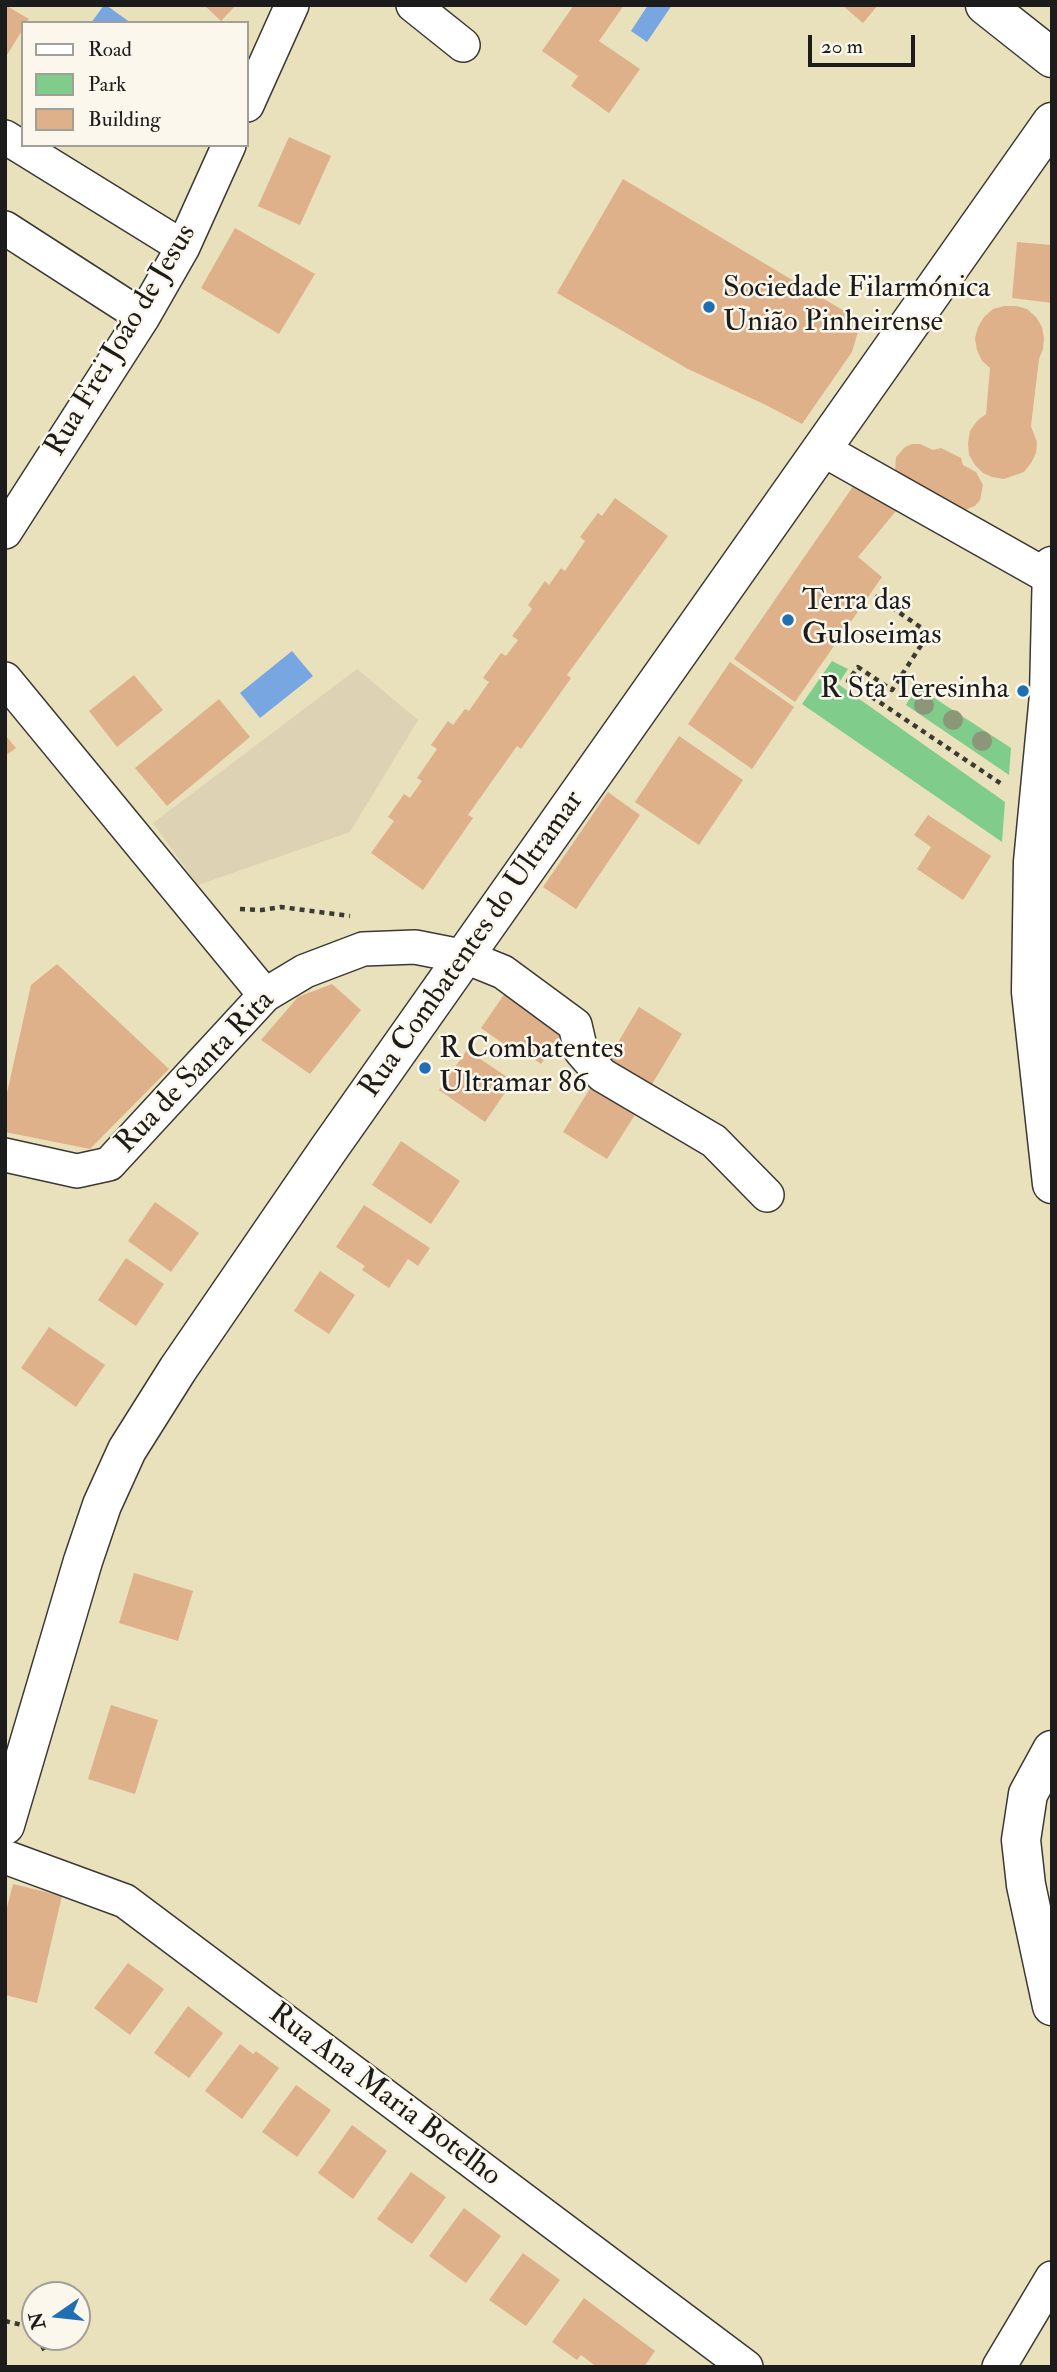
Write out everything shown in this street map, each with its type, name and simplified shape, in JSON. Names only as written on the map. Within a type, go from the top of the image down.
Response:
[{"type":"main road","points":[[985,5],[1052,58]]},
{"type":"main road","name":"Rua Combatentes do Ultramar","points":[[5,1825],[83,1560],[103,1504],[127,1450],[178,1369],[328,1150],[1052,122]]},
{"type":"main road","points":[[1051,572],[1050,696],[1033,862],[1031,992],[1052,1184]]},
{"type":"main road","points":[[1051,1999],[1026,1885],[1021,1840],[1028,1794],[1052,1750]]},
{"type":"street","points":[[248,103],[292,5]]},
{"type":"street","points":[[413,5],[463,45]]},
{"type":"street","points":[[5,137],[21,147]]},
{"type":"street","points":[[21,147],[183,247]]},
{"type":"street","name":"Rua Frei João de Jesus","points":[[5,532],[143,317],[183,247],[228,147]]},
{"type":"street","points":[[5,228],[143,317]]},
{"type":"street","points":[[822,449],[1051,572]]},
{"type":"street","points":[[5,679],[265,995]]},
{"type":"street","name":"Rua de Santa Rita","points":[[5,1156],[77,1171],[109,1164],[265,995],[305,971],[363,949],[415,947],[466,957],[503,972],[575,1025],[581,1051],[602,1074],[714,1141],[767,1195]]},
{"type":"street","name":"Rua Ana Maria Botelho","points":[[5,1857],[125,1901],[746,2367]]},
{"type":"street","points":[[999,2367],[1052,2278]]},
{"type":"path","points":[[875,596],[929,633],[892,690],[858,667],[848,681],[1038,808]]},
{"type":"path","points":[[201,919],[219,907],[262,910],[281,907],[357,917]]},
{"type":"shaded area","points":[[357,669],[418,720],[350,832],[198,885],[153,823]]},
{"type":"green space","points":[[832,661],[848,669],[838,684],[1005,802],[1002,842],[802,704]]},
{"type":"green space","points":[[916,686],[1011,748],[1009,775],[906,705]]},
{"type":"water","points":[[106,5],[128,21],[92,21]]},
{"type":"water","points":[[648,5],[672,5],[647,42],[631,31]]},
{"type":"water","points":[[292,651],[313,676],[260,718],[240,693]]},
{"type":"building","points":[[5,5],[29,19],[21,21],[21,32],[5,58]]},
{"type":"building","points":[[204,5],[236,5],[221,21]]},
{"type":"building","points":[[574,5],[624,5],[599,41],[640,69],[609,113],[571,86],[578,76],[542,51]]},
{"type":"building","points":[[842,5],[878,5],[863,23]]},
{"type":"building","points":[[289,137],[331,156],[300,225],[258,206]]},
{"type":"building","name":"Sociedade Filarmónica União Pinheirense","points":[[623,179],[861,321],[852,352],[802,424],[688,369],[557,293]]},
{"type":"building","points":[[235,228],[315,274],[279,334],[201,288]]},
{"type":"building","points":[[1017,242],[1052,245],[1052,303],[1012,298]]},
{"type":"building","points":[[1004,306],[1027,309],[1042,327],[1044,338],[1031,426],[1037,442],[1036,453],[1024,472],[1004,479],[983,473],[975,465],[969,455],[968,443],[970,431],[986,414],[990,368],[982,361],[975,338],[984,317],[993,309]]},
{"type":"building","points":[[912,444],[920,444],[933,450],[941,448],[961,458],[963,465],[976,472],[983,485],[980,500],[975,506],[960,512],[895,472],[896,457]]},
{"type":"building","points":[[854,485],[896,511],[858,557],[882,577],[795,702],[734,659]]},
{"type":"building","points":[[615,498],[668,536],[567,675],[571,678],[521,749],[517,746],[468,815],[473,818],[423,890],[371,853],[394,821],[388,817],[404,794],[410,798],[422,781],[417,778],[437,749],[431,745],[448,721],[453,725],[465,709],[469,711],[489,682],[483,678],[501,653],[506,656],[518,640],[512,636],[532,609],[528,605],[545,581],[549,585],[561,568],[565,571],[585,541],[580,537],[598,513],[602,516]]},
{"type":"building","points":[[730,662],[794,707],[752,769],[688,724]]},
{"type":"building","points":[[134,675],[163,710],[117,747],[89,711]]},
{"type":"building","points":[[219,699],[250,737],[167,806],[135,768]]},
{"type":"building","points":[[5,735],[16,748],[5,756]]},
{"type":"building","points":[[679,736],[743,780],[699,845],[635,802]]},
{"type":"building","points":[[608,792],[640,815],[576,909],[543,887]]},
{"type":"building","points":[[928,815],[991,856],[963,900],[917,869],[931,847],[914,835]]},
{"type":"building","points":[[57,964],[169,1069],[90,1149],[5,1132],[5,1102],[31,985]]},
{"type":"building","points":[[332,984],[361,1010],[310,1074],[261,1040],[298,997]]},
{"type":"building","points":[[510,986],[567,1026],[541,1064],[521,1050],[518,1054],[481,1028]]},
{"type":"building","points":[[639,1007],[682,1034],[651,1086],[608,1059]]},
{"type":"building","points":[[467,1050],[513,1081],[485,1122],[439,1090]]},
{"type":"building","points":[[594,1082],[638,1110],[607,1159],[563,1132]]},
{"type":"building","points":[[401,1141],[460,1181],[431,1224],[372,1185]]},
{"type":"building","points":[[155,1202],[199,1233],[171,1272],[128,1241]]},
{"type":"building","points":[[364,1205],[430,1248],[418,1266],[408,1259],[389,1288],[362,1270],[365,1266],[336,1247]]},
{"type":"building","points":[[126,1258],[164,1284],[136,1326],[98,1300]]},
{"type":"building","points":[[320,1271],[355,1295],[329,1334],[294,1311]]},
{"type":"building","points":[[49,1327],[105,1365],[76,1407],[21,1368]]},
{"type":"building","points":[[134,1573],[193,1591],[178,1641],[119,1623]]},
{"type":"building","points":[[111,1705],[158,1720],[135,1794],[88,1779]]},
{"type":"building","points":[[13,1884],[62,1896],[37,2003],[5,1995],[5,1915]]},
{"type":"building","points":[[128,1963],[164,1989],[130,2035],[94,2008]]},
{"type":"building","points":[[188,2006],[223,2033],[189,2078],[154,2053]]},
{"type":"building","points":[[240,2044],[253,2054],[256,2051],[279,2068],[242,2119],[205,2091]]},
{"type":"building","points":[[296,2085],[331,2110],[297,2157],[262,2132]]},
{"type":"building","points":[[352,2125],[387,2151],[353,2199],[318,2173]]},
{"type":"building","points":[[411,2172],[446,2197],[412,2244],[377,2219]]},
{"type":"building","points":[[464,2208],[501,2236],[466,2283],[429,2256]]},
{"type":"building","points":[[523,2253],[560,2280],[526,2326],[489,2300]]},
{"type":"building","points":[[584,2298],[655,2351],[644,2367],[597,2367],[581,2355],[577,2360],[552,2342]]},
{"type":"place","name":"Sociedade Filarmónica União Pinheirense","points":[[709,307]]},
{"type":"place","name":"Terra das Guloseimas","points":[[788,620]]},
{"type":"place","name":"R Sta Teresinha","points":[[1023,691]]},
{"type":"place","name":"R Combatentes Ultramar 86","points":[[425,1068]]}]
